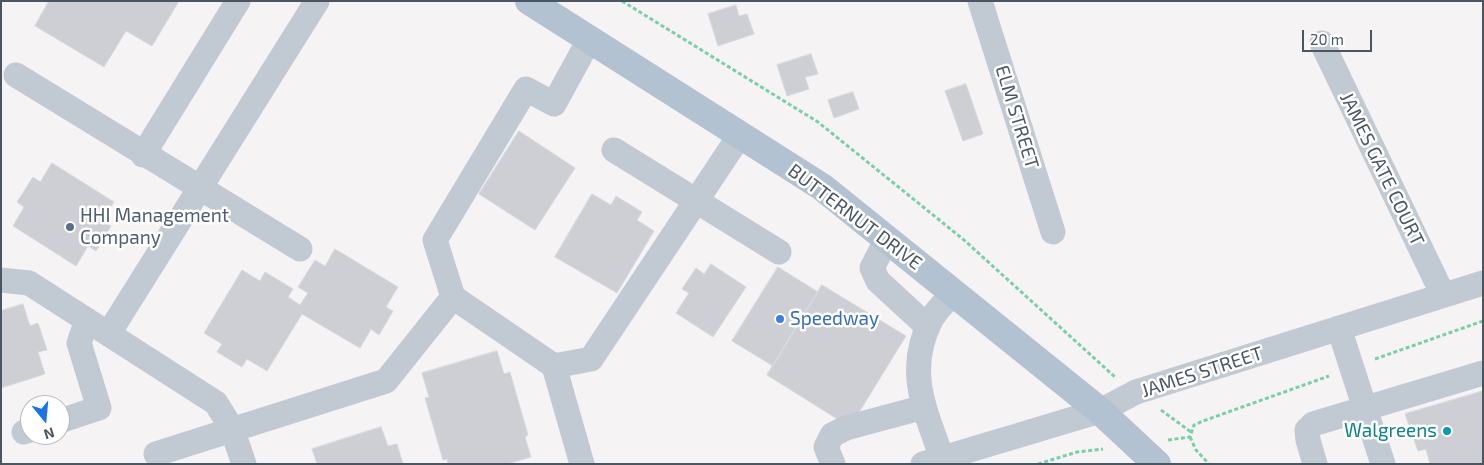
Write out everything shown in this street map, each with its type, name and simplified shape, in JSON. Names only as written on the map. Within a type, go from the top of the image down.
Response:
[{"type":"main road","name":"BUTTERNUT DRIVE","points":[[529,1],[822,187],[1100,411],[1157,464]]},
{"type":"street","points":[[143,155],[238,1]]},
{"type":"street","points":[[110,333],[317,1]]},
{"type":"street","name":"ELM STREET","points":[[980,1],[1053,232]]},
{"type":"street","points":[[582,464],[554,366],[453,297],[435,240],[526,88],[554,104],[590,40]]},
{"type":"street","name":"JAMES GATE COURT","points":[[1322,43],[1443,295]]},
{"type":"street","points":[[16,76],[300,250]]},
{"type":"street","points":[[554,366],[591,359],[740,135]]},
{"type":"street","points":[[614,150],[779,252]]},
{"type":"street","points":[[887,239],[872,268],[878,281],[928,327]]},
{"type":"street","points":[[1,280],[28,283],[110,333],[216,403],[232,429],[244,464]]},
{"type":"street","name":"JAMES STREET","points":[[929,462],[1100,411],[1136,392],[1483,283]]},
{"type":"street","points":[[929,462],[924,407],[919,391],[918,377],[924,336],[932,318],[954,293]]},
{"type":"street","points":[[156,454],[386,381],[453,297]]},
{"type":"street","points":[[70,418],[99,408],[79,343],[88,320]]},
{"type":"street","points":[[1339,328],[1383,464]]},
{"type":"street","points":[[1315,464],[1307,430],[1313,424],[1483,373]]},
{"type":"street","points":[[833,464],[826,447],[832,435],[846,428],[924,407]]},
{"type":"path","points":[[622,1],[818,122],[964,240],[1098,364],[1190,432]]},
{"type":"path","points":[[1209,464],[1196,450],[1190,437],[1194,424],[1483,321]]},
{"type":"path","points":[[1038,464],[1077,452],[1138,446],[1190,437]]},
{"type":"building","points":[[49,1],[179,1],[152,46],[126,31],[104,67],[35,26]]},
{"type":"building","points":[[736,5],[739,16],[747,14],[754,34],[718,46],[708,14]]},
{"type":"building","points":[[811,54],[818,74],[805,77],[809,89],[787,96],[777,65]]},
{"type":"building","points":[[966,84],[983,134],[963,141],[945,91]]},
{"type":"building","points":[[853,92],[859,109],[834,118],[828,100]]},
{"type":"building","points":[[519,131],[575,168],[535,230],[479,194]]},
{"type":"building","points":[[52,163],[114,202],[102,220],[111,226],[96,251],[88,246],[76,266],[13,226],[24,207],[17,202],[33,177],[40,182]]},
{"type":"building","points":[[592,194],[611,205],[616,196],[642,212],[637,220],[654,231],[617,293],[555,257]]},
{"type":"building","points":[[335,249],[398,287],[386,307],[393,311],[379,335],[371,329],[360,348],[302,314],[267,371],[247,359],[242,367],[217,352],[222,344],[204,333],[242,270],[260,281],[265,272],[293,289],[288,297],[300,305],[308,293],[298,287],[315,260],[325,266]]},
{"type":"building","points":[[711,264],[746,287],[713,337],[676,313],[689,293],[682,289],[696,268],[704,274]]},
{"type":"building","points":[[778,267],[818,292],[773,366],[732,341]]},
{"type":"building","points":[[822,285],[906,336],[850,427],[767,375]]},
{"type":"building","points":[[23,304],[30,326],[38,323],[47,350],[38,352],[45,374],[1,388],[1,311]]},
{"type":"building","points":[[497,351],[504,374],[510,372],[528,435],[525,437],[531,457],[507,464],[448,464],[447,459],[443,460],[425,398],[429,397],[422,373]]},
{"type":"building","name":"Walgreens","points":[[1483,391],[1483,464],[1430,464],[1426,449],[1418,451],[1405,414]]},
{"type":"building","points":[[381,427],[388,446],[397,444],[403,464],[317,464],[312,449]]},
{"type":"place","name":"HHI Management Company","points":[[70,227]]},
{"type":"place","name":"Speedway","points":[[780,319]]},
{"type":"place","name":"Walgreens","points":[[1447,431]]}]
